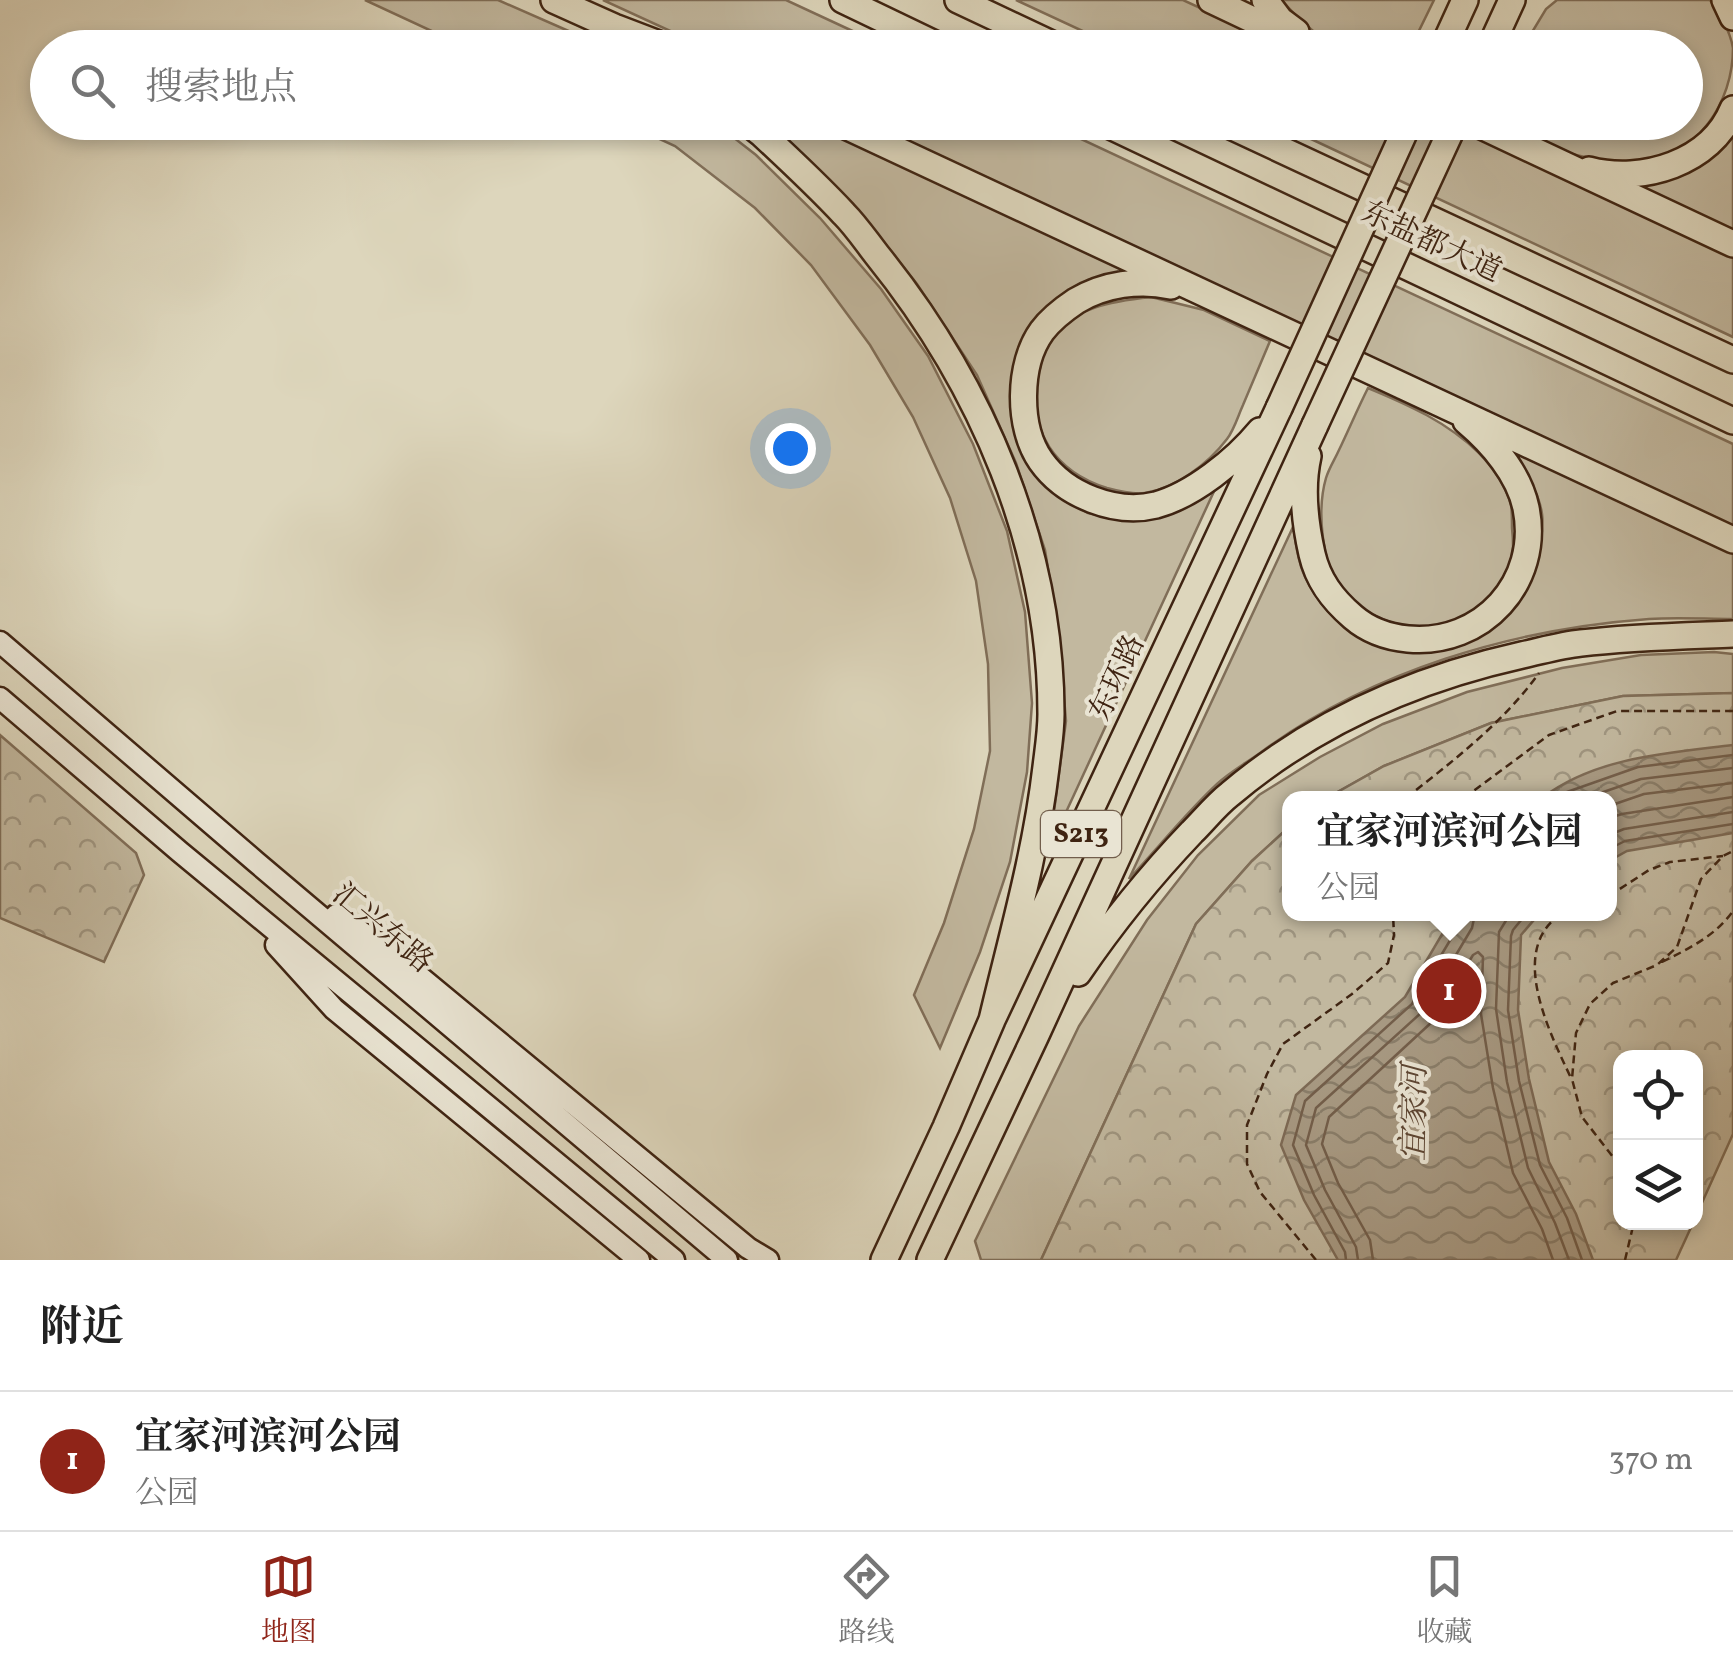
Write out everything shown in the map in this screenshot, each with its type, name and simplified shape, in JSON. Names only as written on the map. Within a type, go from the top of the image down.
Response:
[{"type":"highway","points":[[554,0],[622,30]]},
{"type":"highway","points":[[843,0],[906,30]]},
{"type":"highway","points":[[958,0],[1022,30]]},
{"type":"highway","points":[[1210,0],[1275,30]]},
{"type":"highway","points":[[1265,0],[1292,30]]},
{"type":"highway","points":[[1498,30],[1512,0]]},
{"type":"highway","points":[[1503,30],[1531,0]]},
{"type":"highway","points":[[1725,0],[1733,17]]},
{"type":"highway","points":[[614,27],[618,30]]},
{"type":"highway","points":[[1554,161],[1600,173],[1636,174],[1673,167],[1710,142],[1733,109]]},
{"type":"highway","points":[[768,140],[845,214],[908,293],[962,379],[1003,465],[1031,550],[1047,639],[1052,717],[1042,802],[992,1020]]},
{"type":"highway","points":[[875,140],[1733,540]]},
{"type":"highway","name":"东盐都大道","points":[[1140,140],[1733,422]]},
{"type":"highway","name":"东盐都大道","points":[[1261,140],[1733,360]]},
{"type":"highway","name":"东环路","points":[[884,1260],[1401,140]]},
{"type":"highway","name":"S213","points":[[933,1257],[1447,140]]},
{"type":"highway","points":[[1510,140],[1733,244]]},
{"type":"highway","points":[[1204,294],[1161,284],[1127,284],[1089,294],[1062,311],[1041,332],[1027,364],[1022,397],[1026,424],[1040,460],[1062,482],[1085,497],[1110,504],[1155,505],[1186,492],[1229,463],[1280,408]]},
{"type":"highway","points":[[1315,425],[1306,464],[1304,497],[1317,573],[1337,603],[1362,625],[1391,638],[1442,640],[1477,625],[1502,602],[1518,576],[1528,541],[1526,507],[1514,476],[1478,431],[1451,408]]},
{"type":"highway","points":[[1036,1036],[1115,919],[1167,858],[1228,795],[1306,738],[1372,702],[1437,678],[1550,649],[1578,643],[1733,634]]},
{"type":"highway","points":[[1166,653],[1204,670]]},
{"type":"main road","name":"汇兴东路","points":[[0,642],[728,1260]]},
{"type":"main road","points":[[0,698],[674,1260]]},
{"type":"main road","points":[[256,862],[385,948],[748,1248],[768,1260]]},
{"type":"main road","points":[[228,892],[334,1009],[639,1260]]},
{"type":"main road","points":[[868,1260],[898,1230]]},
{"type":"path","points":[[1415,791],[1521,698],[1546,663],[1550,649]]},
{"type":"path","points":[[1473,791],[1549,735],[1617,710],[1733,711]]},
{"type":"path","points":[[1656,965],[1676,947],[1702,878],[1733,851]]},
{"type":"path","points":[[1617,891],[1648,870],[1670,862],[1723,856]]},
{"type":"path","points":[[1572,1080],[1576,1033],[1590,1004],[1613,983],[1692,947],[1721,928],[1733,911]]},
{"type":"path","points":[[1316,1260],[1260,1192],[1246,1164],[1246,1125],[1283,1044],[1352,994],[1388,962],[1393,921]]},
{"type":"path","points":[[1550,921],[1538,938],[1536,981],[1546,1024],[1572,1080],[1582,1117],[1613,1157]]},
{"type":"path","points":[[1626,1260],[1632,1230]]},
{"type":"green space","points":[[365,0],[498,0],[566,30],[429,30]]},
{"type":"green space","points":[[603,0],[786,0],[850,30],[668,30]]},
{"type":"green space","points":[[1016,0],[1183,0],[1248,30],[1080,30]]},
{"type":"green space","points":[[1282,0],[1434,0],[1419,30],[1313,30]]},
{"type":"green space","points":[[1557,0],[1710,0],[1733,48],[1727,88],[1719,107],[1703,129],[1703,30],[1533,30],[1546,9]]},
{"type":"green space","points":[[1733,134],[1733,233],[1632,186],[1701,166]]},
{"type":"green space","points":[[662,140],[737,140],[820,218],[881,289],[928,356],[973,444],[1007,531],[1025,612],[1032,703],[1027,772],[1010,862],[980,952],[940,1048],[914,995],[944,923],[974,829],[990,751],[988,664],[976,581],[950,498],[913,417],[870,345],[811,265],[755,208]]},
{"type":"green space","points":[[785,140],[851,140],[1134,272],[1088,280],[1053,303],[1030,327],[1011,395],[1014,428],[1029,464],[1055,493],[1088,513],[1123,520],[1158,518],[1188,506],[1216,487],[1049,849],[1066,721],[1059,637],[1045,550],[1016,463],[977,375],[917,284],[855,206]]},
{"type":"green space","points":[[902,140],[1083,140],[1733,444],[1733,527]]},
{"type":"green space","points":[[1313,140],[1483,140],[1733,256],[1733,337]]},
{"type":"green space","points":[[1537,140],[1692,140],[1662,158],[1634,163],[1601,160]]},
{"type":"green space","points":[[1151,297],[1204,310],[1270,341],[1234,427],[1219,448],[1180,480],[1157,490],[1131,493],[1089,481],[1060,460],[1042,432],[1036,397],[1043,354],[1049,341],[1069,320],[1094,308]]},
{"type":"green space","points":[[1368,388],[1427,415],[1467,442],[1494,471],[1509,498],[1513,548],[1509,570],[1488,598],[1453,621],[1413,627],[1374,615],[1341,588],[1329,565],[1322,520],[1323,491]]},
{"type":"green space","points":[[1508,445],[1733,551],[1733,619],[1649,619],[1598,624],[1495,644],[1396,677],[1303,724],[1227,776],[1129,879],[1293,527],[1301,567],[1319,600],[1355,635],[1385,648],[1417,651],[1461,640],[1489,628],[1519,601],[1531,575],[1542,520],[1533,487]]},
{"type":"green space","points":[[1733,654],[1733,693],[1623,696],[1491,723],[1384,766],[1339,791],[1282,791],[1282,833],[1196,924],[1041,1260],[981,1260],[975,1241],[1079,1026],[1147,920],[1198,855],[1259,795],[1383,724],[1467,692],[1562,668],[1641,655]]},
{"type":"green space","points":[[1733,693],[1733,1134],[1703,1200],[1703,1050],[1613,1050],[1613,1230],[1690,1230],[1676,1260],[1041,1260],[1196,924],[1282,833],[1282,921],[1617,921],[1617,791],[1339,791],[1384,766],[1491,723],[1623,696]]},
{"type":"green space","points":[[0,735],[136,853],[144,875],[104,962],[0,918]]},
{"type":"water","points":[[1733,745],[1733,833],[1627,851],[1617,857],[1617,791],[1552,791],[1609,765],[1658,754]]},
{"type":"water","name":"宜家河","points":[[1450,921],[1533,921],[1521,935],[1518,1010],[1529,1079],[1549,1162],[1576,1214],[1593,1260],[1338,1260],[1304,1200],[1281,1145],[1296,1095],[1405,997]]},
{"type":"place","name":"宜家河滨河公园","points":[[1449,991]]}]
